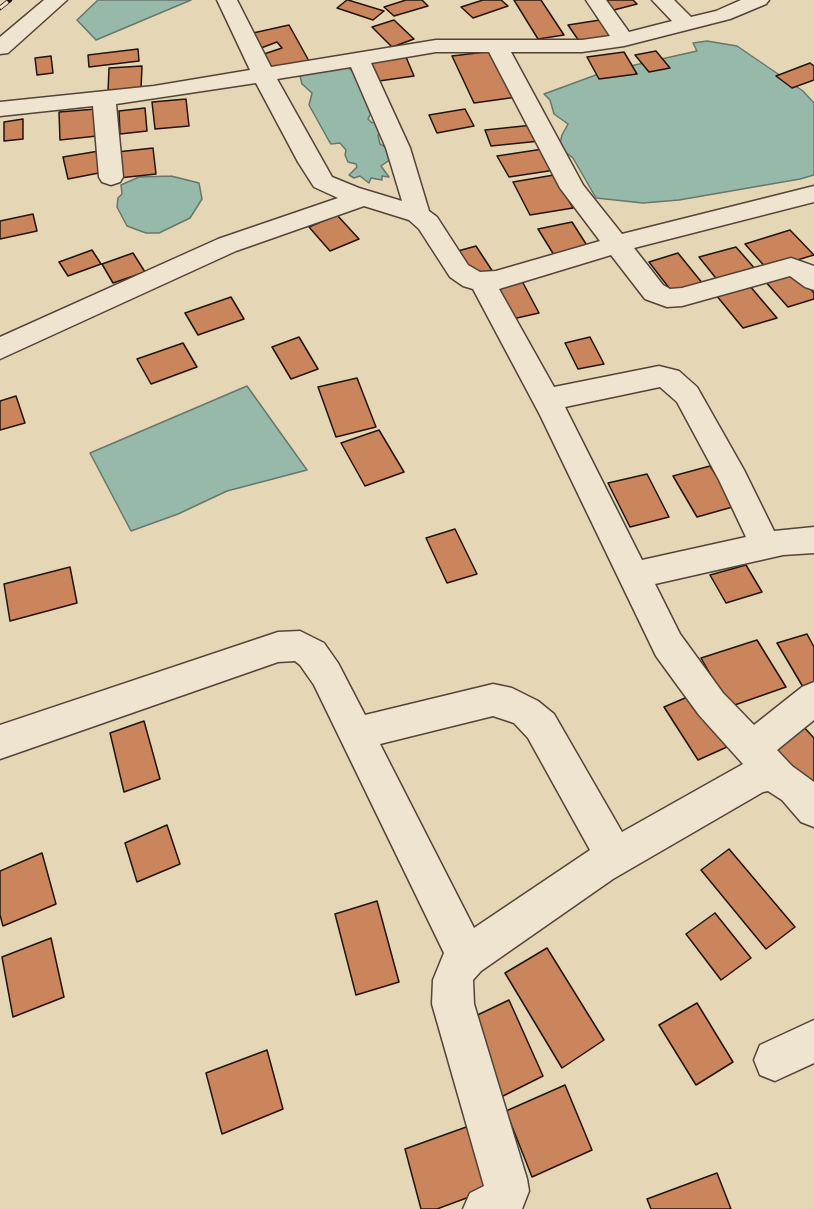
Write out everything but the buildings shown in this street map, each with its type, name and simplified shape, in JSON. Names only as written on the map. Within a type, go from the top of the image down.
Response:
[{"type":"street","points":[[0,48],[57,0]]},
{"type":"street","points":[[227,0],[264,76],[318,176],[335,189],[418,214],[428,223],[459,271],[472,280],[482,282],[618,244],[814,194]]},
{"type":"street","points":[[596,0],[624,40]]},
{"type":"street","points":[[662,0],[687,24]]},
{"type":"street","points":[[0,110],[104,99],[264,76],[436,46],[582,46],[624,40],[723,15],[759,0]]},
{"type":"street","points":[[497,47],[572,188],[654,292],[668,298],[682,297],[791,267],[804,272],[814,281]]},
{"type":"street","points":[[357,59],[367,76],[398,148],[418,214]]},
{"type":"street","points":[[104,99],[111,177]]},
{"type":"street","points":[[0,349],[226,245],[364,198]]},
{"type":"street","points":[[482,282],[546,400],[678,662],[711,704],[779,778]]},
{"type":"street","points":[[546,400],[659,376],[669,378],[687,396],[733,478],[766,546]]},
{"type":"street","points":[[634,575],[766,546],[804,539],[814,540]]},
{"type":"street","points":[[0,742],[278,647],[300,646],[312,654],[326,674],[467,957]]},
{"type":"street","points":[[752,748],[814,698]]},
{"type":"street","points":[[356,734],[493,700],[512,704],[526,712],[541,726],[615,856]]},
{"type":"street","points":[[502,1199],[453,1004],[453,980],[458,967],[467,957],[615,856],[757,776],[768,774],[779,778],[795,788],[814,809]]},
{"type":"street","points":[[775,1060],[814,1041]]},
{"type":"shaded area","points":[[98,0],[191,0],[96,40],[77,20]]},
{"type":"shaded area","points":[[707,41],[737,46],[803,91],[814,103],[814,175],[679,200],[643,203],[596,198],[573,158],[559,147],[568,124],[554,114],[550,100],[544,94],[604,72],[697,51],[693,43]]},
{"type":"shaded area","points":[[343,65],[353,71],[373,109],[368,119],[372,123],[382,116],[387,124],[378,135],[380,144],[393,151],[391,159],[381,166],[389,177],[382,176],[382,180],[371,178],[369,183],[360,176],[354,178],[349,175],[357,167],[356,164],[348,162],[345,155],[346,150],[340,143],[331,144],[309,105],[312,93],[302,84],[300,76]]},
{"type":"shaded area","points":[[171,176],[199,183],[202,199],[190,218],[159,233],[146,233],[127,226],[117,207],[118,198],[122,194],[121,185],[139,177]]},
{"type":"shaded area","points":[[247,386],[307,470],[227,491],[178,514],[131,531],[90,453]]},
{"type":"railway","points":[[0,8],[10,0]]}]
